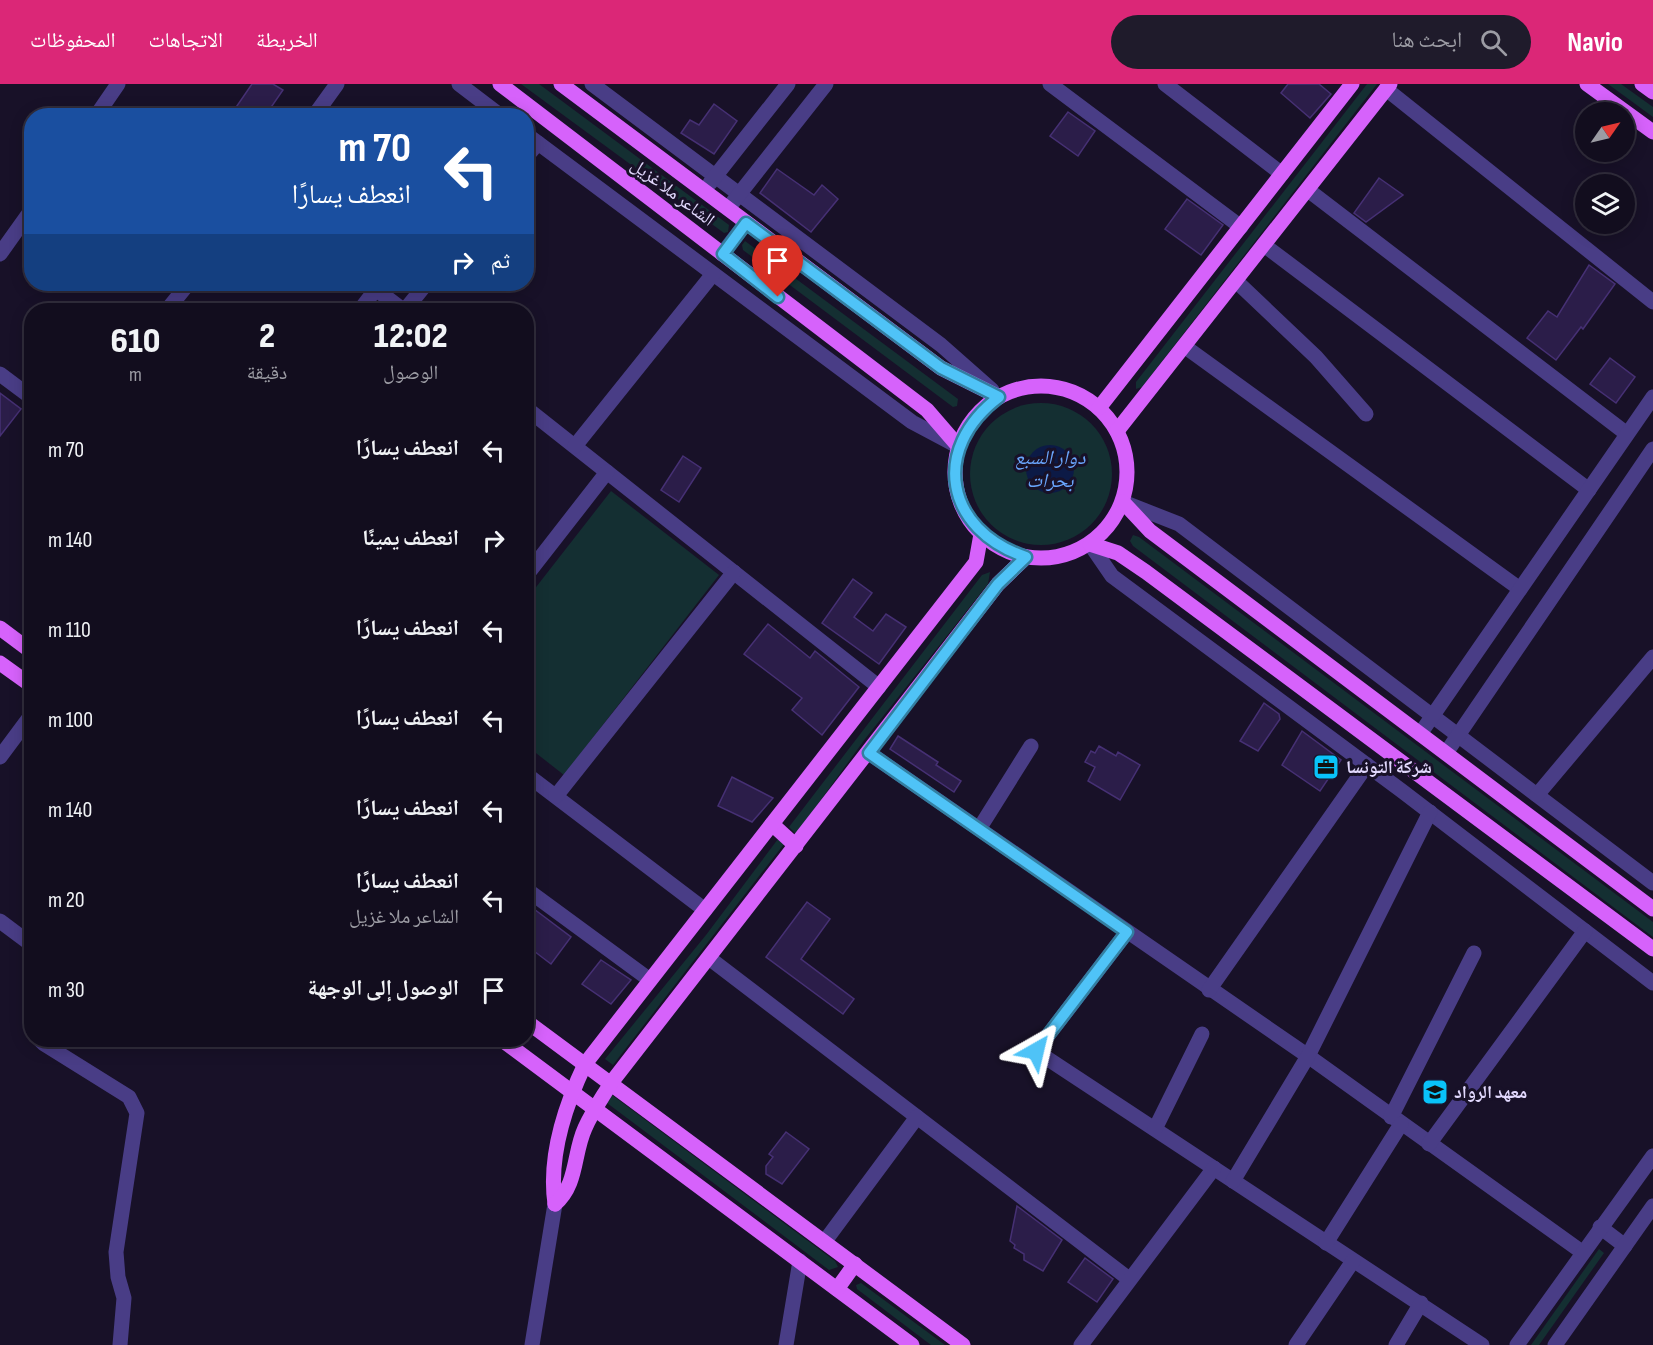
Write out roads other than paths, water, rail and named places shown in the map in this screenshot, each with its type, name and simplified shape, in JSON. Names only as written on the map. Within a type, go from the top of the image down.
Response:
[{"type":"main road","name":"الشاعر ملا غزيل","points":[[500,84],[531,108]]},
{"type":"main road","points":[[561,84],[941,368],[999,397]]},
{"type":"main road","points":[[1099,408],[1352,84]]},
{"type":"main road","points":[[1587,84],[1653,132]]},
{"type":"main road","points":[[1642,84],[1653,92]]},
{"type":"main road","points":[[1117,430],[1388,86]]},
{"type":"main road","name":"الشاعر ملا غزيل","points":[[534,110],[927,410],[958,447]]},
{"type":"main road","points":[[1040,386],[1061,388],[1081,396],[1099,408],[1117,430],[1125,453],[1128,478],[1123,502],[1104,532],[1090,544],[1070,554],[1048,558],[1026,557],[1002,549],[981,534],[967,515],[958,494],[955,470],[958,447],[968,426],[981,410],[999,397],[1019,389],[1040,386]]},
{"type":"main road","points":[[1123,502],[1150,531],[1653,909]]},
{"type":"main road","points":[[555,1204],[553,1189],[555,1160],[565,1108],[585,1064],[976,562],[981,534]]},
{"type":"main road","points":[[1090,544],[1118,553],[1146,572],[1653,949]]},
{"type":"main road","points":[[555,1204],[565,1195],[573,1178],[585,1128],[611,1083],[998,584],[1026,557]]},
{"type":"main road","points":[[0,628],[24,646]]},
{"type":"main road","points":[[0,663],[24,680]]},
{"type":"main road","points":[[771,824],[796,846]]},
{"type":"main road","points":[[534,1027],[963,1345]]},
{"type":"main road","points":[[511,1047],[912,1345]]},
{"type":"main road","points":[[837,1289],[855,1264]]},
{"type":"street","points":[[102,108],[118,84]]},
{"type":"street","points":[[320,108],[337,84]]},
{"type":"street","points":[[459,84],[490,108]]},
{"type":"street","points":[[592,84],[941,345],[999,397]]},
{"type":"street","points":[[704,191],[788,84]]},
{"type":"street","points":[[727,209],[826,84]]},
{"type":"street","points":[[1050,84],[1241,226]]},
{"type":"street","points":[[1165,84],[1282,174]]},
{"type":"street","points":[[1388,86],[1653,302]]},
{"type":"street","points":[[534,140],[912,422],[958,447]]},
{"type":"street","points":[[1308,190],[1627,434]]},
{"type":"street","points":[[0,254],[24,220]]},
{"type":"street","points":[[723,254],[746,223]]},
{"type":"street","points":[[1264,245],[1589,490]]},
{"type":"street","points":[[575,446],[713,274]]},
{"type":"street","points":[[1236,281],[1316,357],[1366,414]]},
{"type":"street","points":[[173,303],[182,291]]},
{"type":"street","points":[[379,291],[395,303]]},
{"type":"street","points":[[410,303],[420,291]]},
{"type":"street","points":[[1184,346],[1520,589]]},
{"type":"street","points":[[0,374],[24,392]]},
{"type":"street","points":[[1420,734],[1653,397]]},
{"type":"street","points":[[534,414],[879,687]]},
{"type":"street","points":[[1446,753],[1650,459]]},
{"type":"street","points":[[534,566],[607,472]]},
{"type":"street","points":[[1123,502],[1179,524],[1653,883]]},
{"type":"street","points":[[1090,544],[1112,576],[1430,812],[1653,983]]},
{"type":"street","points":[[556,796],[734,572]]},
{"type":"street","points":[[1537,795],[1653,657]]},
{"type":"street","points":[[0,757],[24,725]]},
{"type":"street","points":[[979,829],[1031,746]]},
{"type":"street","points":[[869,753],[1209,990],[1308,1056],[1582,1252]]},
{"type":"street","points":[[1209,990],[1367,765]]},
{"type":"street","points":[[534,780],[705,910]]},
{"type":"street","points":[[1233,1181],[1308,1056],[1430,812]]},
{"type":"street","points":[[534,895],[650,980]]},
{"type":"street","points":[[0,921],[24,939]]},
{"type":"street","points":[[1429,1144],[1585,931]]},
{"type":"street","points":[[1127,932],[1036,1051],[1482,1345]]},
{"type":"street","points":[[1326,1243],[1396,1120],[1474,953]]},
{"type":"street","points":[[709,958],[1130,1280]]},
{"type":"street","points":[[1155,1129],[1202,1034]]},
{"type":"street","points":[[49,1047],[129,1098],[137,1113],[116,1252],[118,1277],[124,1298],[120,1345]]},
{"type":"street","points":[[825,1241],[917,1117]]},
{"type":"street","points":[[1517,1345],[1653,1156]]},
{"type":"street","points":[[1081,1345],[1214,1168]]},
{"type":"street","points":[[532,1345],[555,1204]]},
{"type":"street","points":[[1555,1345],[1625,1246],[1650,1217]]},
{"type":"street","points":[[1600,1227],[1625,1246]]},
{"type":"street","points":[[1296,1345],[1353,1261]]},
{"type":"street","points":[[786,1345],[800,1262]]},
{"type":"street","points":[[1396,1345],[1421,1303]]},
{"type":"water","name":"دوار السبع بحرات","points":[[1050,445],[1067,452],[1074,469],[1067,486],[1050,493],[1033,486],[1026,469],[1033,452]]},
{"type":"place","name":"شركة التونسا","points":[[1326,767]]},
{"type":"place","name":"معهد الرواد","points":[[1435,1092]]}]
